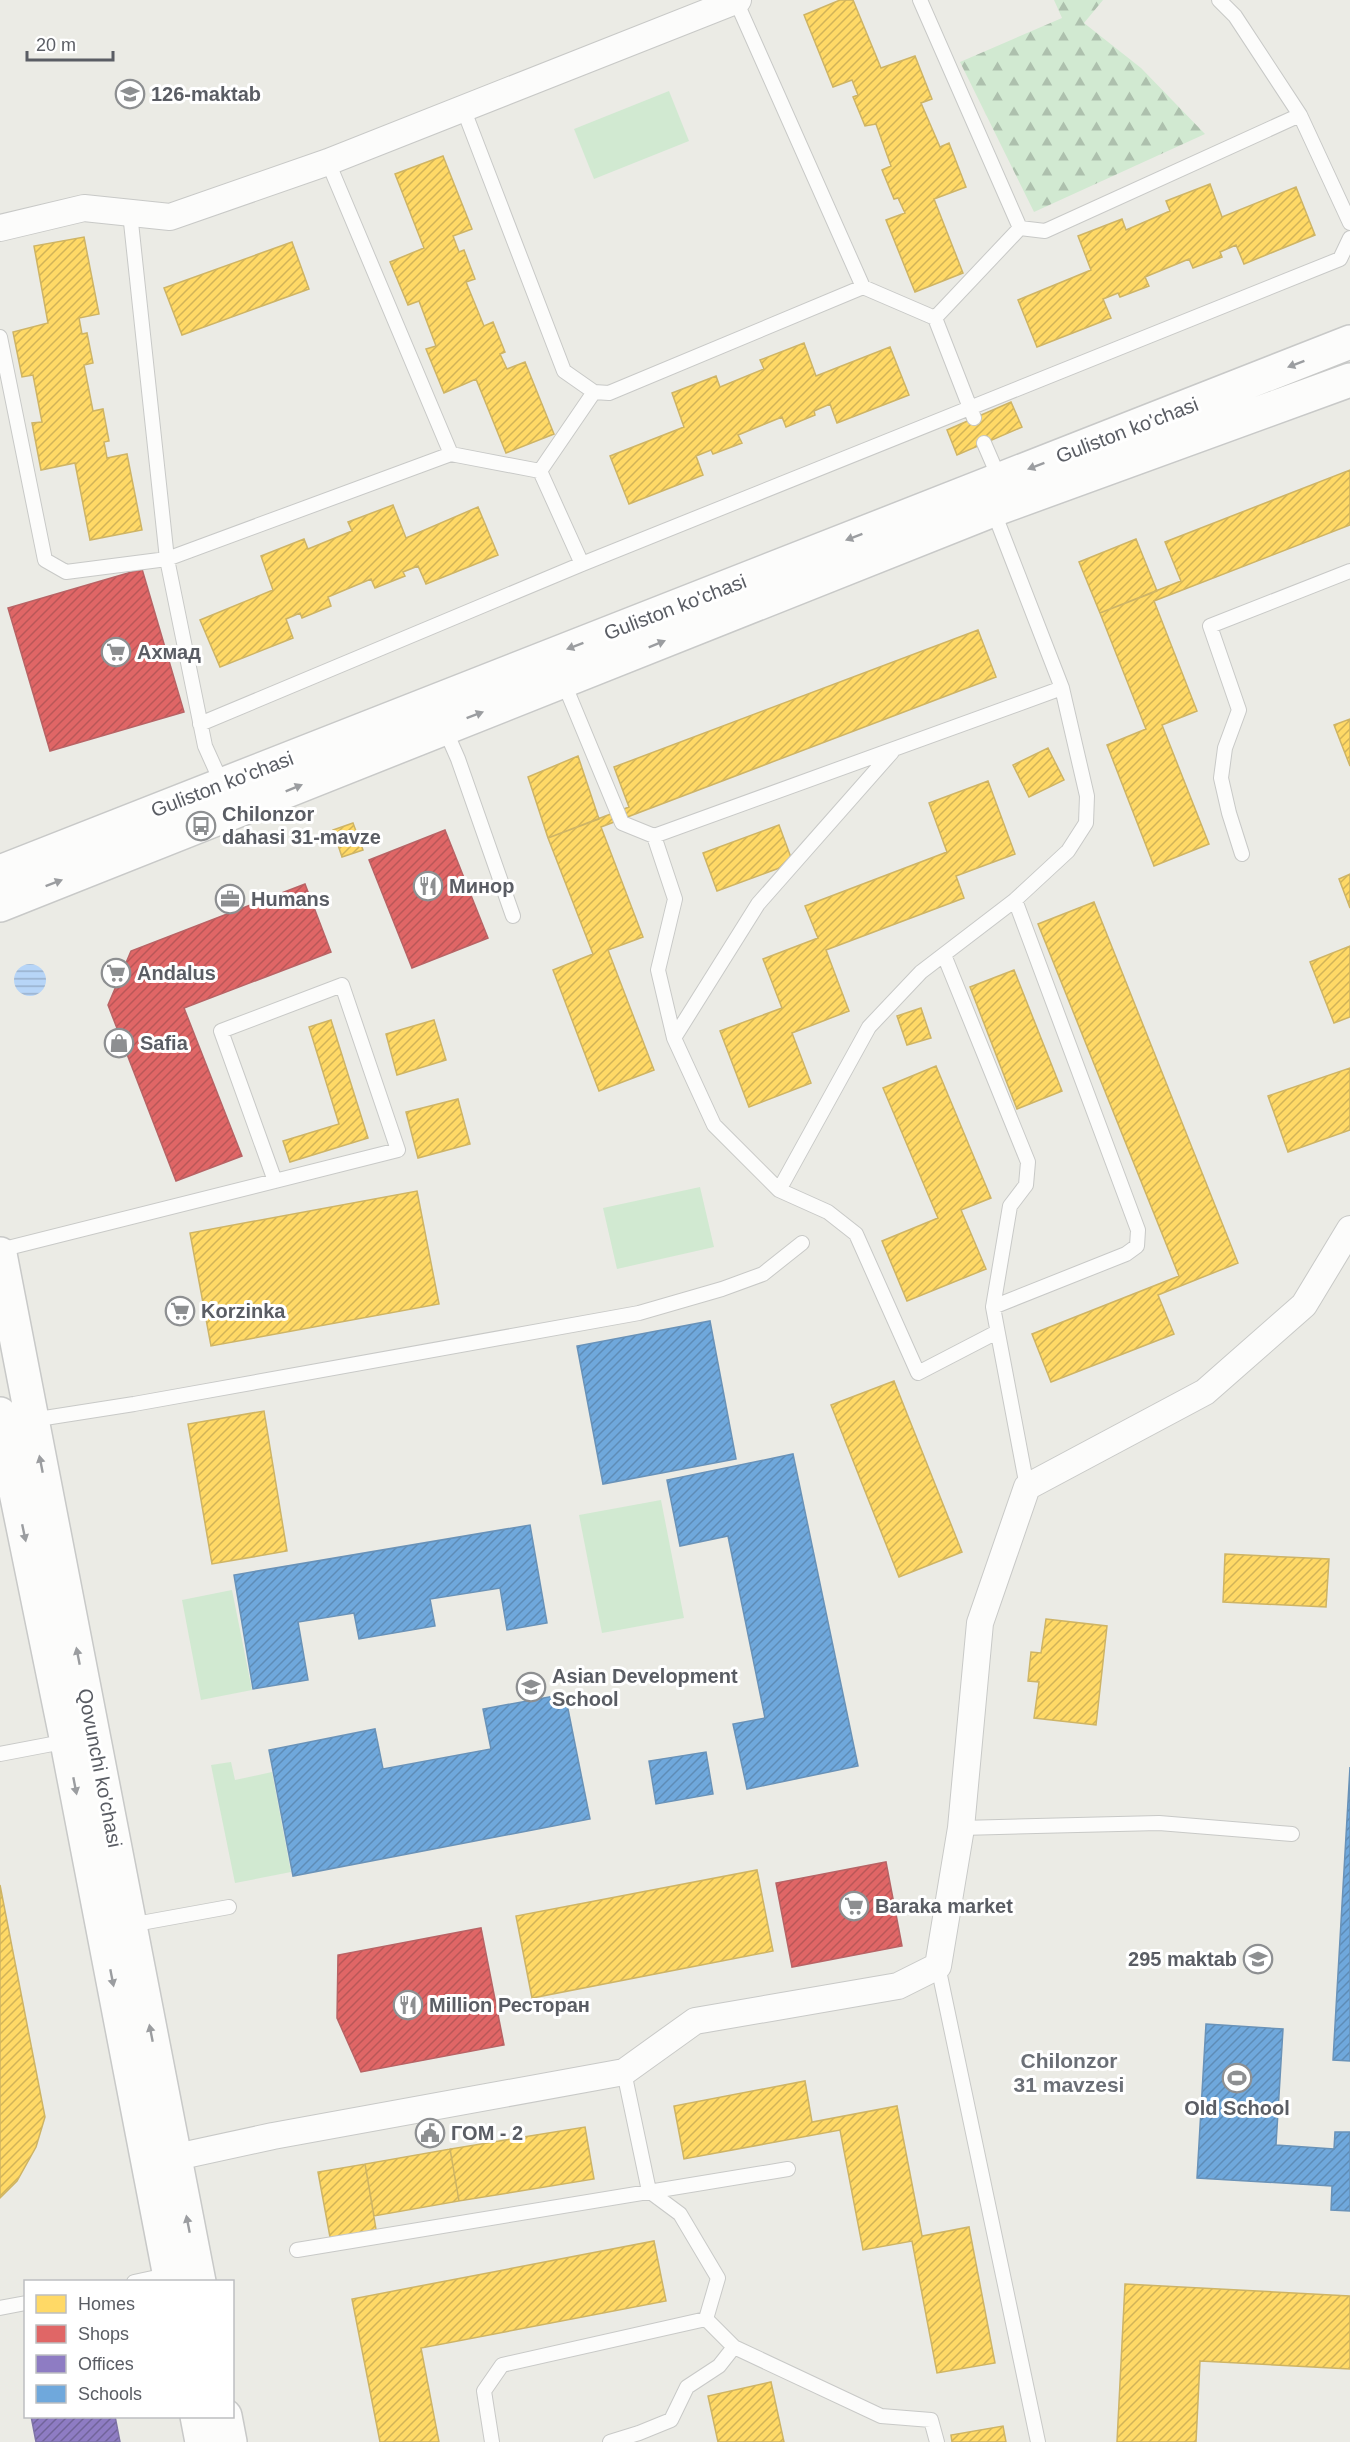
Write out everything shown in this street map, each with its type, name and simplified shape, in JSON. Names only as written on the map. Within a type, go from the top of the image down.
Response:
[{"type":"main road","name":"Guliston ko'chasi","points":[[0,872],[444,727],[563,681],[1001,498],[1350,342]]},
{"type":"main road","name":"Guliston ko'chasi","points":[[0,905],[228,799],[1001,498],[1350,380]]},
{"type":"main road","name":"Qovunchi ko'chasi","points":[[0,1252],[15,1360],[32,1420],[80,1739],[184,2277]]},
{"type":"main road","name":"Qovunchi ko'chasi","points":[[0,1414],[80,1739],[130,1925],[161,2160]]},
{"type":"main road","points":[[197,2418],[202,2442]]},
{"type":"main road","points":[[225,2418],[230,2442]]},
{"type":"street","points":[[0,228],[84,208],[170,217],[328,162],[737,0]]},
{"type":"street","points":[[161,2160],[273,2136],[624,2072],[695,2020],[898,1986],[938,1966],[961,1828],[980,1623],[1026,1487],[1205,1392],[1304,1305],[1350,1229]]},
{"type":"lane","points":[[737,0],[863,287],[935,318],[972,413]]},
{"type":"lane","points":[[920,0],[1020,228]]},
{"type":"lane","points":[[1219,0],[1235,16],[1300,115],[1350,223]]},
{"type":"lane","points":[[463,108],[564,371],[594,392],[609,393],[863,287]]},
{"type":"lane","points":[[1020,228],[1045,231],[1300,115]]},
{"type":"lane","points":[[328,162],[451,454]]},
{"type":"lane","points":[[130,213],[167,559],[205,746],[228,799]]},
{"type":"lane","points":[[935,318],[1020,228]]},
{"type":"lane","points":[[200,724],[582,564],[972,413],[1340,258],[1350,238]]},
{"type":"lane","points":[[0,337],[45,560],[66,572],[167,559],[451,454],[540,471]]},
{"type":"lane","points":[[540,471],[594,392]]},
{"type":"lane","points":[[779,1190],[869,1027],[921,972],[1015,900],[1068,851],[1086,823],[1087,796],[1062,688],[984,443]]},
{"type":"lane","points":[[540,471],[582,564]]},
{"type":"lane","points":[[1242,854],[1221,778],[1225,748],[1239,710],[1210,626],[1350,571]]},
{"type":"lane","points":[[563,681],[622,823],[654,837],[892,752],[1062,688]]},
{"type":"lane","points":[[444,727],[458,759],[513,916]]},
{"type":"lane","points":[[674,1038],[758,904],[892,752]]},
{"type":"lane","points":[[654,837],[675,899],[658,970],[674,1038],[714,1125],[779,1190],[828,1212],[856,1234],[918,1373],[997,1332]]},
{"type":"lane","points":[[993,1307],[1126,1254],[1137,1245],[1138,1230],[1015,900]]},
{"type":"lane","points":[[944,955],[1028,1162],[1026,1185],[1010,1206],[993,1307],[1026,1487]]},
{"type":"lane","points":[[0,1252],[398,1150],[342,985],[221,1030],[275,1181]]},
{"type":"lane","points":[[32,1420],[146,1402],[639,1313],[722,1289],[763,1274],[802,1243]]},
{"type":"lane","points":[[0,1754],[80,1739]]},
{"type":"lane","points":[[961,1828],[1160,1823],[1292,1834]]},
{"type":"lane","points":[[130,1925],[229,1907]]},
{"type":"lane","points":[[938,1966],[1038,2442]]},
{"type":"lane","points":[[624,2072],[649,2191],[680,2214],[717,2278],[706,2319]]},
{"type":"lane","points":[[297,2250],[788,2169]]},
{"type":"lane","points":[[154,2280],[184,2277]]},
{"type":"lane","points":[[0,2308],[24,2303]]},
{"type":"lane","points":[[706,2319],[734,2347],[881,2416],[931,2420],[937,2442]]},
{"type":"lane","points":[[492,2442],[484,2391],[502,2365],[706,2319]]},
{"type":"lane","points":[[610,2442],[671,2420],[687,2387],[719,2366],[734,2347]]},
{"type":"green space","points":[[1054,0],[1103,0],[1084,23],[1141,68],[1205,134],[1034,212],[960,62],[1062,18]]},
{"type":"green space","points":[[669,91],[689,141],[594,179],[574,129]]},
{"type":"green space","points":[[700,1187],[714,1247],[617,1269],[603,1208]]},
{"type":"green space","points":[[661,1500],[684,1618],[602,1633],[579,1515]]},
{"type":"green space","points":[[232,1590],[252,1690],[201,1700],[182,1600]]},
{"type":"green space","points":[[231,1762],[235,1780],[272,1772],[291,1872],[235,1883],[211,1765]]},
{"type":"water","points":[[30,964],[42,968],[46,980],[42,992],[30,996],[18,992],[14,980],[18,968]]},
{"type":"building: Homes","points":[[840,0],[853,0],[881,68],[915,56],[932,99],[921,103],[940,147],[949,143],[966,187],[934,199],[963,273],[915,292],[886,220],[905,213],[898,198],[894,199],[882,170],[891,166],[876,124],[865,126],[853,97],[858,95],[852,80],[833,87],[804,15]]},
{"type":"building: Homes","points":[[443,156],[472,229],[453,236],[459,252],[464,250],[475,279],[466,282],[484,326],[493,322],[505,352],[500,354],[507,369],[525,362],[554,434],[506,453],[476,379],[444,393],[426,349],[436,346],[419,301],[408,305],[390,262],[424,248],[395,174]]},
{"type":"building: Homes","points":[[1210,184],[1222,217],[1296,187],[1315,235],[1244,264],[1236,245],[1220,252],[1222,257],[1193,268],[1189,259],[1145,277],[1149,286],[1120,297],[1118,293],[1103,299],[1111,318],[1037,347],[1018,300],[1091,270],[1078,236],[1122,219],[1126,230],[1170,211],[1166,201]]},
{"type":"building: Homes","points":[[84,237],[99,314],[79,318],[82,334],[87,333],[93,363],[84,365],[93,411],[103,409],[109,441],[104,442],[107,458],[127,454],[142,530],[90,540],[75,463],[41,470],[32,423],[42,422],[33,375],[22,377],[13,332],[48,323],[34,246]]},
{"type":"building: Homes","points":[[292,242],[309,289],[182,335],[164,288]]},
{"type":"building: Homes","points":[[804,343],[816,376],[890,347],[909,395],[837,423],[830,404],[814,411],[815,415],[786,427],[782,417],[738,435],[742,443],[713,454],[711,450],[696,456],[703,475],[629,504],[610,456],[684,427],[672,393],[716,376],[720,387],[764,369],[760,360]]},
{"type":"building: Homes","points":[[1011,402],[1022,427],[957,455],[947,430]]},
{"type":"building: Homes","points":[[1350,470],[1350,525],[1154,601],[1197,711],[1162,725],[1209,844],[1154,866],[1107,745],[1146,729],[1100,613],[1181,581],[1165,542]]},
{"type":"building: Homes","points":[[393,505],[406,538],[478,507],[498,555],[426,584],[418,566],[403,572],[405,576],[375,588],[371,579],[328,597],[331,606],[302,618],[300,613],[286,619],[293,638],[220,667],[200,620],[273,590],[261,556],[304,539],[308,549],[352,531],[348,522]]},
{"type":"building: Homes","points":[[1136,539],[1157,591],[1100,613],[1079,562]]},
{"type":"building: Homes","points":[[978,630],[996,677],[601,827],[643,937],[608,950],[654,1070],[599,1091],[553,970],[593,954],[548,838],[629,807],[614,767]]},
{"type":"building: Homes","points":[[1350,719],[1350,766],[1334,725]]},
{"type":"building: Homes","points":[[1048,748],[1064,780],[1029,797],[1013,765]]},
{"type":"building: Homes","points":[[578,756],[599,819],[548,838],[528,777]]},
{"type":"building: Homes","points":[[988,781],[1015,854],[956,876],[964,898],[826,950],[849,1011],[792,1033],[811,1083],[749,1107],[720,1031],[782,1008],[763,959],[818,938],[805,906],[947,852],[929,803]]},
{"type":"building: Homes","points":[[353,823],[363,850],[342,857],[333,830]]},
{"type":"building: Homes","points":[[779,825],[793,863],[717,891],[703,853]]},
{"type":"building: Homes","points":[[1350,874],[1350,908],[1339,879]]},
{"type":"building: Homes","points":[[1094,902],[1238,1263],[1158,1295],[1174,1334],[1051,1382],[1032,1334],[1179,1276],[1038,924]]},
{"type":"building: Homes","points":[[1350,946],[1350,1017],[1334,1023],[1310,962]]},
{"type":"building: Homes","points":[[1014,970],[1062,1091],[1017,1109],[970,987]]},
{"type":"building: Homes","points":[[921,1008],[931,1038],[907,1045],[897,1016]]},
{"type":"building: Homes","points":[[331,1020],[368,1138],[290,1162],[283,1141],[339,1124],[309,1027]]},
{"type":"building: Homes","points":[[434,1020],[446,1060],[397,1075],[386,1034]]},
{"type":"building: Homes","points":[[936,1066],[991,1198],[961,1210],[986,1269],[907,1301],[882,1241],[938,1218],[883,1088]]},
{"type":"building: Homes","points":[[1350,1068],[1350,1130],[1288,1152],[1268,1096]]},
{"type":"building: Homes","points":[[458,1099],[470,1144],[418,1158],[406,1112]]},
{"type":"building: Homes","points":[[417,1191],[439,1304],[211,1346],[190,1233]]},
{"type":"building: Homes","points":[[894,1381],[962,1552],[899,1577],[831,1405]]},
{"type":"building: Homes","points":[[264,1411],[287,1551],[212,1564],[188,1424]]},
{"type":"building: Homes","points":[[1225,1554],[1329,1559],[1326,1607],[1223,1602]]},
{"type":"building: Homes","points":[[1046,1619],[1107,1626],[1096,1725],[1034,1718],[1039,1682],[1028,1681],[1031,1652],[1041,1653]]},
{"type":"building: Homes","points":[[757,1870],[773,1951],[532,1998],[516,1916]]},
{"type":"building: Homes","points":[[0,1885],[45,2117],[36,2147],[17,2181],[0,2198]]},
{"type":"building: Homes","points":[[805,2081],[812,2122],[897,2106],[922,2236],[969,2227],[995,2363],[937,2373],[912,2241],[863,2250],[840,2130],[684,2159],[674,2106]]},
{"type":"building: Homes","points":[[585,2127],[594,2179],[459,2201],[450,2149]]},
{"type":"building: Homes","points":[[450,2149],[459,2201],[374,2216],[365,2164]]},
{"type":"building: Homes","points":[[365,2164],[378,2241],[332,2248],[318,2172]]},
{"type":"building: Homes","points":[[654,2241],[666,2301],[421,2348],[439,2442],[380,2442],[352,2299]]},
{"type":"building: Homes","points":[[1125,2284],[1350,2296],[1350,2369],[1200,2361],[1196,2442],[1117,2442]]},
{"type":"building: Homes","points":[[771,2382],[784,2442],[718,2442],[708,2396]]},
{"type":"building: Homes","points":[[1003,2426],[1006,2442],[952,2442],[951,2435]]},
{"type":"building: Shops","points":[[142,569],[184,712],[50,751],[8,608]]},
{"type":"building: Shops","points":[[445,830],[488,938],[412,968],[369,860]]},
{"type":"building: Shops","points":[[305,884],[331,952],[184,1008],[242,1156],[176,1181],[108,1005],[131,951]]},
{"type":"building: Shops","points":[[886,1862],[902,1946],[792,1967],[776,1883]]},
{"type":"building: Shops","points":[[481,1928],[504,2045],[361,2072],[337,2018],[338,1955]]},
{"type":"building: Offices","points":[[31,2418],[115,2418],[120,2442],[36,2442]]},
{"type":"building: Schools","points":[[710,1321],[736,1459],[603,1484],[577,1346]]},
{"type":"building: Schools","points":[[793,1454],[858,1766],[747,1789],[733,1724],[765,1718],[728,1536],[680,1546],[667,1480]]},
{"type":"building: Schools","points":[[530,1525],[547,1623],[507,1630],[500,1588],[430,1599],[435,1626],[359,1639],[354,1613],[298,1622],[308,1680],[253,1689],[234,1575]]},
{"type":"building: Schools","points":[[565,1694],[590,1819],[293,1876],[269,1750],[375,1729],[383,1769],[491,1749],[483,1709]]},
{"type":"building: Schools","points":[[706,1752],[713,1794],[656,1804],[649,1761]]},
{"type":"building: Schools","points":[[1350,1767],[1350,2061],[1333,2060]]},
{"type":"building: Schools","points":[[1206,2024],[1283,2029],[1276,2145],[1334,2149],[1335,2132],[1350,2132],[1350,2211],[1331,2210],[1332,2186],[1197,2178]]},
{"type":"place","name":"126-maktab","points":[[130,94]]},
{"type":"place","name":"Ахмад","points":[[116,652]]},
{"type":"place","name":"Chilonzor dahasi 31-mavze","points":[[201,826]]},
{"type":"place","name":"Минор","points":[[428,886]]},
{"type":"place","name":"Humans","points":[[230,899]]},
{"type":"place","name":"Andalus","points":[[116,973]]},
{"type":"place","name":"Safia","points":[[119,1043]]},
{"type":"place","name":"Korzinka","points":[[180,1311]]},
{"type":"place","name":"Asian Development School","points":[[531,1687]]},
{"type":"place","name":"Baraka market","points":[[854,1906]]},
{"type":"place","name":"295 maktab","points":[[1258,1959]]},
{"type":"place","name":"Million Ресторан","points":[[408,2005]]},
{"type":"place","name":"Old School","points":[[1237,2078]]},
{"type":"place","name":"ГОМ - 2","points":[[430,2133]]},
{"type":"district","name":"Chilonzor 31 mavzesi","points":[[1069,2073]]}]
